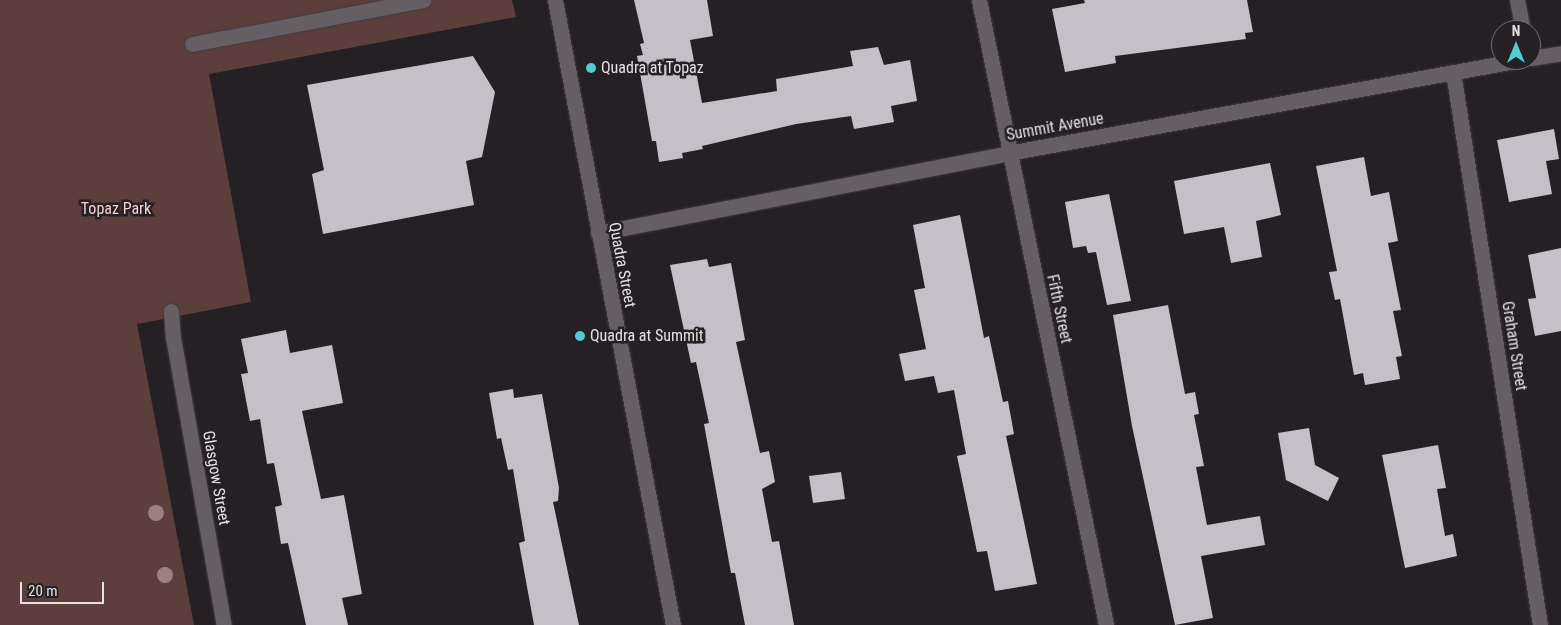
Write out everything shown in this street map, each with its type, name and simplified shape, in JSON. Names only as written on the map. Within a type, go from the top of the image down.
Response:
[{"type":"street","points":[[192,44],[423,0]]},
{"type":"street","name":"Quadra Street","points":[[555,0],[673,625]]},
{"type":"street","name":"Fifth Street","points":[[979,0],[1008,153],[1106,625]]},
{"type":"street","points":[[1517,0],[1520,20]]},
{"type":"street","points":[[1541,56],[1561,53]]},
{"type":"street","name":"Summit Avenue","points":[[598,233],[1008,153],[1491,65]]},
{"type":"street","name":"Graham Street","points":[[1453,72],[1540,625]]},
{"type":"street","name":"Glasgow Street","points":[[171,311],[173,337],[224,625]]},
{"type":"green space","name":"Topaz Park","points":[[0,0],[512,0],[516,17],[209,74],[251,302],[137,324],[194,625],[0,625]]},
{"type":"building","points":[[634,0],[707,0],[713,36],[690,40],[702,103],[777,91],[776,79],[853,66],[850,51],[878,47],[884,65],[910,60],[917,101],[891,106],[894,122],[854,129],[851,116],[796,124],[702,146],[703,149],[682,153],[683,158],[659,162],[656,141],[652,141],[637,56],[643,55],[640,44],[644,43]]},
{"type":"building","points":[[1084,0],[1247,0],[1253,32],[1245,33],[1246,39],[1115,56],[1116,63],[1065,72],[1052,9],[1085,3]]},
{"type":"building","points":[[473,56],[495,92],[482,157],[466,161],[474,205],[323,234],[312,174],[324,170],[307,85]]},
{"type":"building","points":[[1554,129],[1559,159],[1546,161],[1552,194],[1509,202],[1497,140]]},
{"type":"building","points":[[1364,157],[1371,196],[1389,192],[1398,241],[1388,243],[1401,310],[1393,311],[1402,356],[1396,357],[1400,379],[1365,385],[1363,373],[1354,375],[1340,299],[1335,300],[1329,272],[1337,271],[1316,166]]},
{"type":"building","points":[[1270,163],[1281,215],[1256,221],[1262,257],[1231,263],[1224,227],[1184,234],[1174,181]]},
{"type":"building","points":[[1109,194],[1131,301],[1107,305],[1096,252],[1088,253],[1086,246],[1073,248],[1065,202]]},
{"type":"building","points":[[960,215],[984,338],[989,336],[1003,402],[1008,401],[1014,434],[1006,436],[1037,584],[995,591],[987,551],[977,552],[957,456],[966,454],[954,390],[938,393],[934,376],[905,381],[899,354],[926,349],[914,290],[925,288],[913,225]]},
{"type":"building","points":[[1561,248],[1561,331],[1535,336],[1528,299],[1536,298],[1528,255]]},
{"type":"building","points":[[707,259],[709,267],[731,263],[745,340],[736,342],[760,453],[769,451],[775,482],[762,489],[772,542],[779,541],[794,625],[745,625],[735,573],[731,573],[704,424],[709,423],[696,362],[691,363],[670,265]]},
{"type":"building","points":[[1168,305],[1185,394],[1195,392],[1199,414],[1194,415],[1204,466],[1196,467],[1207,525],[1260,516],[1265,545],[1201,556],[1213,618],[1175,625],[1132,426],[1113,315]]},
{"type":"building","points":[[286,330],[290,353],[332,345],[343,403],[302,411],[321,499],[344,495],[362,594],[342,598],[348,625],[306,625],[288,543],[281,544],[275,507],[282,505],[274,463],[267,464],[260,419],[250,421],[241,374],[248,373],[241,339]]},
{"type":"building","points":[[513,389],[514,398],[542,394],[559,488],[558,501],[553,502],[579,625],[534,625],[519,543],[525,541],[513,469],[508,470],[501,438],[497,439],[489,393]]},
{"type":"building","points":[[1309,428],[1315,465],[1339,478],[1328,501],[1286,480],[1278,433]]},
{"type":"building","points":[[1438,445],[1446,488],[1437,489],[1445,536],[1453,534],[1457,556],[1405,568],[1382,455]]},
{"type":"building","points":[[841,472],[845,499],[813,503],[809,476]]},
{"type":"place","name":"Quadra at Topaz","points":[[591,68]]},
{"type":"place","name":"Quadra at Summit","points":[[580,336]]}]
